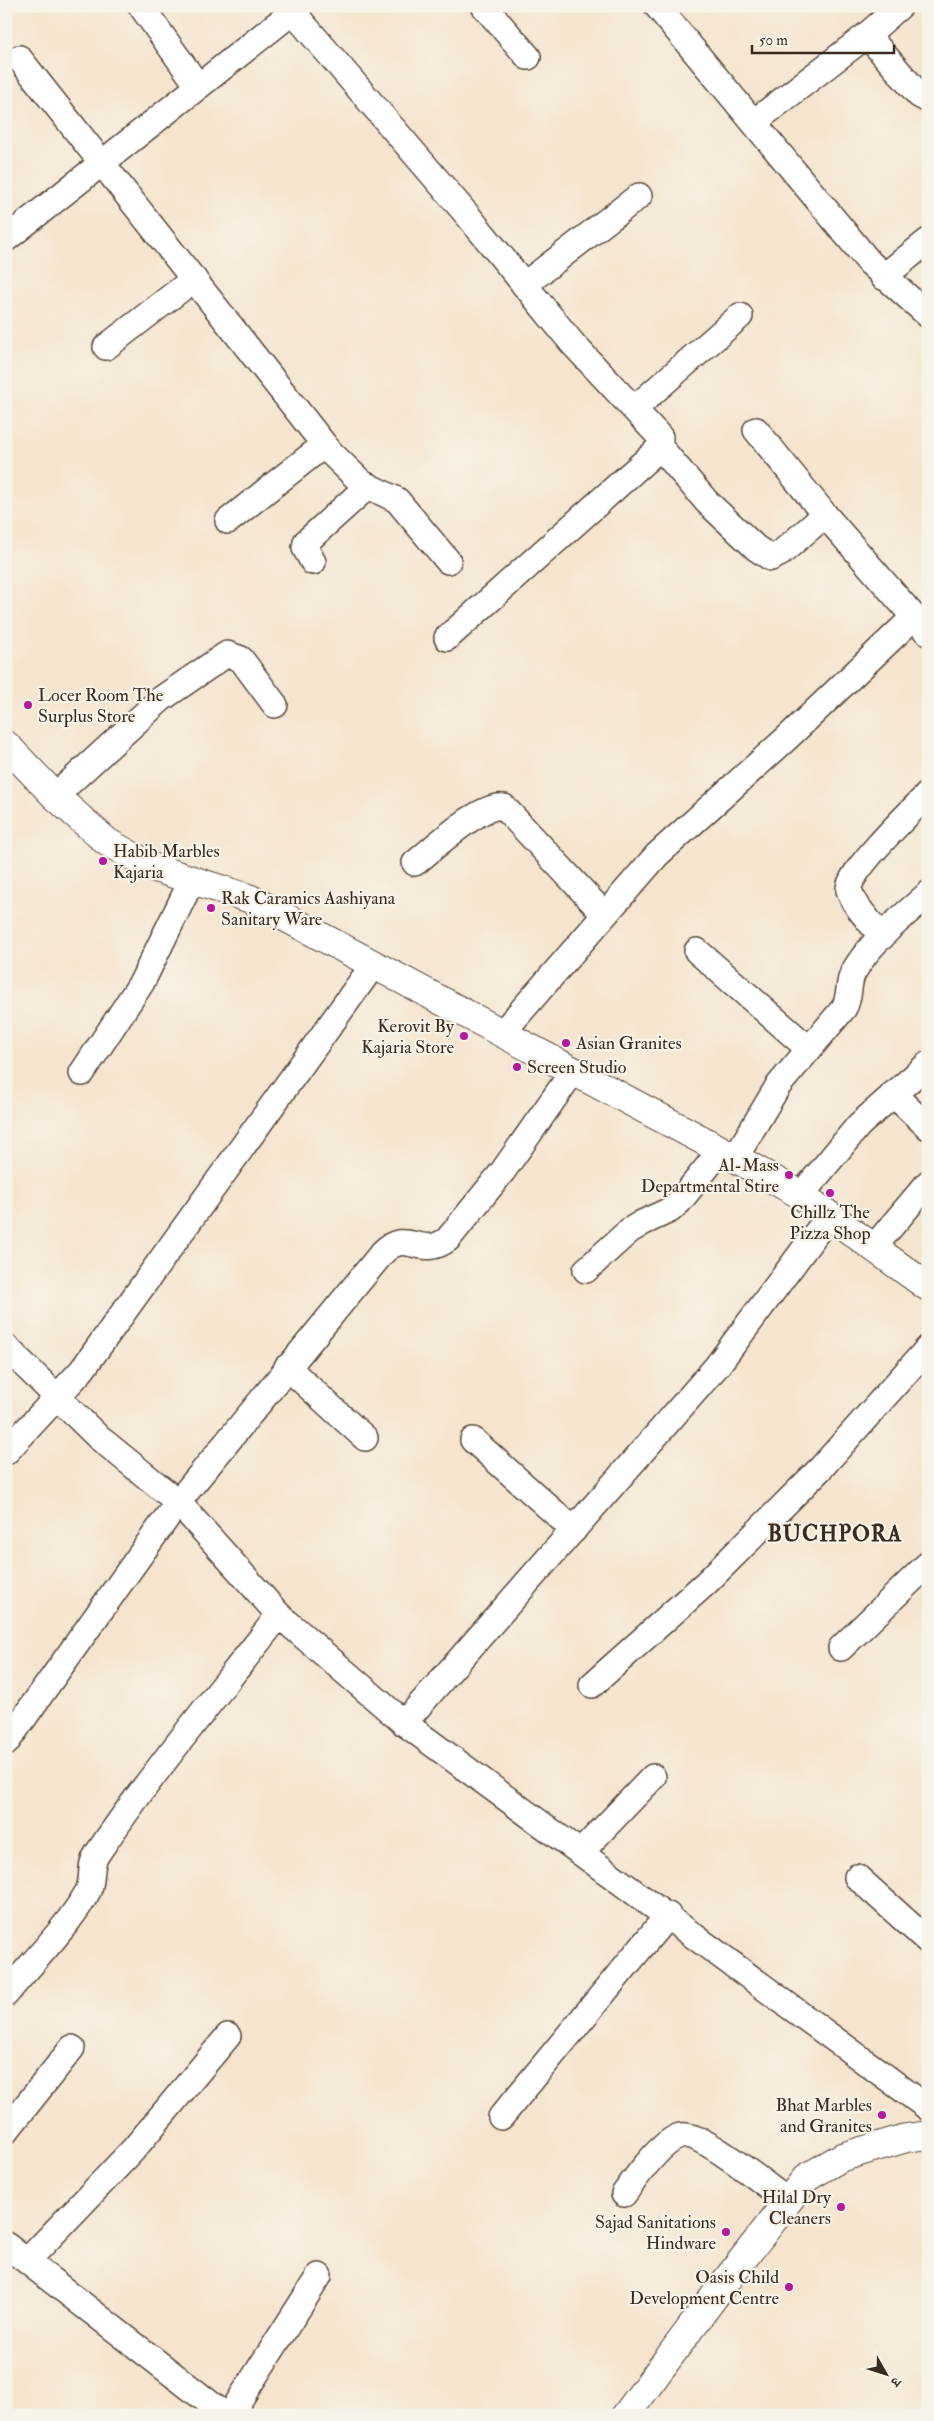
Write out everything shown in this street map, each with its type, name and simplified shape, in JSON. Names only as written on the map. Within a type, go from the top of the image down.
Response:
[{"type":"main road","points":[[6,745],[55,796],[107,842],[152,867],[251,899],[574,1070],[801,1195],[928,1287]]},
{"type":"main road","points":[[626,2415],[806,2178],[842,2158],[906,2138],[928,2134]]},
{"type":"street","points":[[141,6],[198,86]]},
{"type":"street","points":[[484,6],[528,57]]},
{"type":"street","points":[[657,6],[883,277],[928,315]]},
{"type":"street","points":[[754,122],[867,35],[900,6]]},
{"type":"street","points":[[6,239],[101,162],[297,9],[573,344],[656,430],[662,442],[660,448],[447,638]]},
{"type":"street","points":[[867,35],[918,94],[928,100]]},
{"type":"street","points":[[19,58],[324,445],[350,472],[368,486],[397,500],[448,561]]},
{"type":"street","points":[[524,285],[639,196]]},
{"type":"street","points":[[883,277],[928,241]]},
{"type":"street","points":[[106,347],[194,279]]},
{"type":"street","points":[[634,408],[740,316]]},
{"type":"street","points":[[502,1033],[657,855],[787,738],[920,625],[825,515],[756,430]]},
{"type":"street","points":[[228,521],[324,445]]},
{"type":"street","points":[[660,448],[707,502],[756,548],[771,558],[781,553],[825,515]]},
{"type":"street","points":[[313,562],[305,548],[306,542],[368,486]]},
{"type":"street","points":[[55,796],[161,699],[227,654],[241,659],[275,706]]},
{"type":"street","points":[[882,937],[852,896],[849,888],[850,881],[860,866],[928,794]]},
{"type":"street","points":[[415,863],[473,818],[491,807],[497,805],[504,806],[604,914]]},
{"type":"street","points":[[82,1073],[142,982],[192,880]]},
{"type":"street","points":[[586,1270],[629,1231],[670,1210],[728,1154],[778,1086],[844,1008],[848,1001],[850,982],[854,972],[882,937],[928,894]]},
{"type":"street","points":[[697,951],[808,1049]]},
{"type":"street","points":[[6,1452],[82,1370],[374,964]]},
{"type":"street","points":[[801,1195],[858,1125],[928,1064]]},
{"type":"street","points":[[6,1743],[178,1502],[286,1367],[390,1245],[400,1242],[430,1248],[440,1245],[448,1239],[486,1193],[574,1070]]},
{"type":"street","points":[[893,1094],[928,1127]]},
{"type":"street","points":[[874,1247],[928,1183]]},
{"type":"street","points":[[404,1723],[717,1366],[829,1216]]},
{"type":"street","points":[[6,1347],[56,1398],[126,1462],[178,1502],[279,1615],[404,1723],[668,1915],[928,2108]]},
{"type":"street","points":[[592,1685],[707,1582],[821,1468],[928,1348]]},
{"type":"street","points":[[286,1367],[365,1438]]},
{"type":"street","points":[[472,1440],[574,1530]]},
{"type":"street","points":[[841,1648],[924,1575]]},
{"type":"street","points":[[6,1994],[56,1935],[86,1895],[92,1883],[90,1871],[95,1856],[138,1797],[279,1615]]},
{"type":"street","points":[[581,1852],[653,1777]]},
{"type":"street","points":[[857,1877],[928,1941]]},
{"type":"street","points":[[501,2118],[668,1915]]},
{"type":"street","points":[[28,2260],[133,2150],[228,2036]]},
{"type":"street","points":[[6,2131],[72,2048]]},
{"type":"street","points":[[624,2194],[636,2176],[668,2143],[681,2136],[692,2136],[709,2144],[788,2201]]},
{"type":"street","points":[[6,2245],[28,2260],[225,2415]]},
{"type":"street","points":[[230,2415],[319,2276]]},
{"type":"place","name":"Locer Room The Surplus Store","points":[[28,705]]},
{"type":"place","name":"Habib Marbles Kajaria","points":[[103,861]]},
{"type":"place","name":"Rak Caramics Aashiyana Sanitary Ware","points":[[211,908]]},
{"type":"place","name":"Kerovit By Kajaria Store","points":[[464,1036]]},
{"type":"place","name":"Asian Granites","points":[[566,1043]]},
{"type":"place","name":"Screen Studio","points":[[517,1067]]},
{"type":"place","name":"Al-Mass Departmental Stire","points":[[789,1175]]},
{"type":"place","name":"Chillz The Pizza Shop","points":[[830,1193]]},
{"type":"place","name":"Bhat Marbles and Granites","points":[[882,2115]]},
{"type":"place","name":"Hilal Dry Cleaners","points":[[841,2207]]},
{"type":"place","name":"Sajad Sanitations Hindware","points":[[726,2232]]},
{"type":"place","name":"Oasis Child Development Centre","points":[[789,2287]]},
{"type":"district","name":"BUCHPORA","points":[[835,1533]]}]
